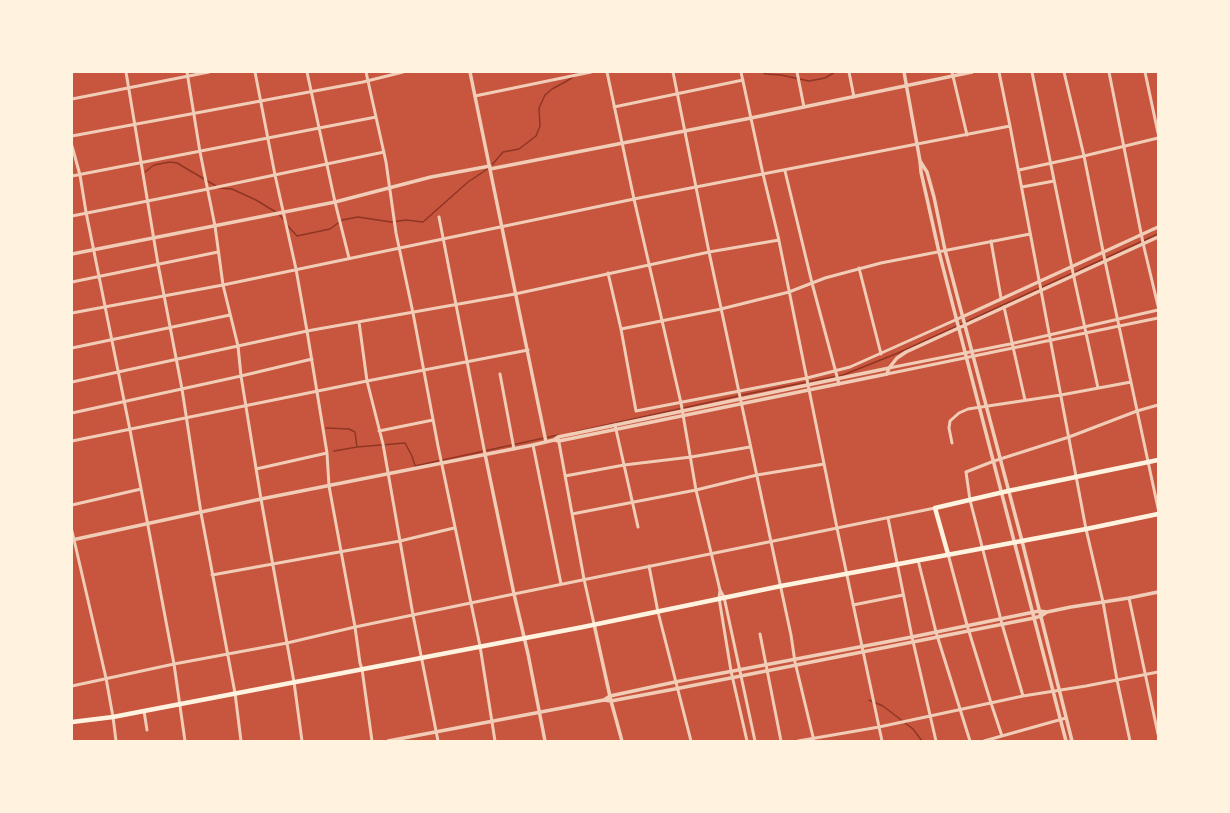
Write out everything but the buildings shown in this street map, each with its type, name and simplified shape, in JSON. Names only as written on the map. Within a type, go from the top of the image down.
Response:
[{"type":"main road","points":[[948,554],[935,508],[1002,492],[1158,460]]},
{"type":"main road","points":[[72,722],[113,717],[422,658],[658,612],[719,598],[1086,529],[1158,514]]},
{"type":"street","points":[[126,72],[169,327],[182,389],[201,513],[235,693],[241,741]]},
{"type":"street","points":[[72,99],[187,74],[209,72]]},
{"type":"street","points":[[254,72],[296,269],[318,392],[327,453],[330,486],[362,669],[372,741]]},
{"type":"street","points":[[307,72],[326,164],[349,258]]},
{"type":"street","points":[[366,72],[384,152],[399,247],[441,463],[480,646],[491,720],[496,741]]},
{"type":"street","points":[[72,136],[260,101],[403,72]]},
{"type":"street","points":[[470,72],[546,442]]},
{"type":"street","points":[[475,96],[591,72]]},
{"type":"street","points":[[607,72],[634,199],[681,404],[696,490],[720,590],[724,598],[755,741]]},
{"type":"street","points":[[673,72],[709,252],[813,740]]},
{"type":"street","points":[[742,72],[763,174],[779,240],[882,741]]},
{"type":"street","points":[[797,72],[804,107]]},
{"type":"street","points":[[849,72],[854,97]]},
{"type":"street","points":[[904,72],[921,172],[939,252],[1034,618],[1072,741]]},
{"type":"street","points":[[72,254],[335,202],[431,177],[622,144],[684,130],[854,97],[953,74],[972,72]]},
{"type":"street","points":[[999,72],[1042,290],[1086,529],[1130,741]]},
{"type":"street","points":[[1032,72],[1071,266],[1098,388]]},
{"type":"street","points":[[1064,72],[1084,156],[1158,508]]},
{"type":"street","points":[[1109,72],[1143,243],[1158,306]]},
{"type":"street","points":[[1145,72],[1158,133]]},
{"type":"street","points":[[187,74],[200,152],[215,226],[223,285],[238,346],[241,376],[256,469],[294,682],[302,741]]},
{"type":"street","points":[[953,74],[967,136]]},
{"type":"street","points":[[614,107],[743,80]]},
{"type":"street","points":[[72,176],[376,117]]},
{"type":"street","points":[[72,313],[223,285],[634,199],[785,171],[917,144],[967,136],[1010,126]]},
{"type":"street","points":[[1019,170],[1158,138]]},
{"type":"street","points":[[72,146],[80,175],[86,212],[119,372],[174,664],[186,741]]},
{"type":"street","points":[[72,216],[384,152]]},
{"type":"street","points":[[920,161],[927,172],[934,197],[945,250],[962,317],[1041,616],[1066,741]]},
{"type":"street","points":[[785,171],[812,283],[839,384]]},
{"type":"street","points":[[1022,188],[1054,181]]},
{"type":"street","points":[[439,217],[485,454],[545,741]]},
{"type":"street","points":[[608,273],[621,329],[636,411],[681,404],[850,368],[1158,227]]},
{"type":"street","points":[[621,329],[721,309],[789,292],[859,268],[1030,234]]},
{"type":"street","points":[[888,374],[889,368],[897,358],[906,352],[1158,236]]},
{"type":"street","points":[[72,382],[307,331],[515,294],[649,264],[779,240]]},
{"type":"street","points":[[992,241],[1001,298]]},
{"type":"street","points":[[72,282],[218,252]]},
{"type":"street","points":[[859,268],[880,354]]},
{"type":"street","points":[[1004,307],[1024,400]]},
{"type":"street","points":[[73,540],[261,499],[533,445],[808,384],[1012,343],[1158,310]]},
{"type":"street","points":[[72,348],[230,315]]},
{"type":"street","points":[[616,427],[683,416],[1158,318]]},
{"type":"street","points":[[359,322],[367,381],[388,474],[413,615],[438,741]]},
{"type":"street","points":[[72,441],[186,417],[528,350]]},
{"type":"street","points":[[72,413],[312,359]]},
{"type":"street","points":[[500,374],[514,449]]},
{"type":"street","points":[[952,442],[949,428],[950,421],[964,410],[1061,395],[1131,382]]},
{"type":"street","points":[[1023,696],[1000,618],[970,500],[966,472],[994,461],[1069,437],[1137,411],[1158,405]]},
{"type":"street","points":[[379,431],[433,420]]},
{"type":"street","points":[[616,427],[638,527]]},
{"type":"street","points":[[559,439],[584,579],[611,701],[622,741]]},
{"type":"street","points":[[533,445],[561,584]]},
{"type":"street","points":[[565,476],[624,465],[691,457],[750,447]]},
{"type":"street","points":[[256,469],[327,453]]},
{"type":"street","points":[[572,514],[696,490],[757,475],[824,464]]},
{"type":"street","points":[[72,505],[141,489]]},
{"type":"street","points":[[72,686],[174,664],[287,643],[355,627],[584,579],[935,508]]},
{"type":"street","points":[[888,518],[913,642],[936,741]]},
{"type":"street","points":[[212,575],[400,541],[454,528]]},
{"type":"street","points":[[72,531],[106,678],[116,741]]},
{"type":"street","points":[[948,554],[967,625],[1002,736]]},
{"type":"street","points":[[918,560],[936,632],[970,741]]},
{"type":"street","points":[[649,566],[658,612],[691,741]]},
{"type":"street","points":[[1025,584],[1032,583]]},
{"type":"street","points":[[720,590],[719,598],[731,671],[747,741]]},
{"type":"street","points":[[604,700],[610,696],[675,682],[912,637],[1000,618],[1039,611],[1047,612],[1158,592]]},
{"type":"street","points":[[853,605],[903,595]]},
{"type":"street","points":[[1128,598],[1158,734]]},
{"type":"street","points":[[388,741],[491,720],[604,700],[611,701],[768,671],[1034,618],[1047,612]]},
{"type":"street","points":[[760,634],[781,741]]},
{"type":"street","points":[[798,741],[813,740],[879,727],[1023,696],[1158,672]]},
{"type":"street","points":[[144,711],[147,730]]},
{"type":"street","points":[[742,714],[749,712]]},
{"type":"street","points":[[984,741],[1066,718]]},
{"type":"waterway","points":[[762,72],[766,74],[781,75],[809,81],[825,78],[835,72]]},
{"type":"waterway","points":[[491,166],[503,152],[519,149],[536,136],[540,126],[539,108],[545,95],[552,89],[573,77]]},
{"type":"waterway","points":[[145,172],[154,165],[170,162],[177,163],[216,186]]},
{"type":"waterway","points":[[287,225],[297,236],[330,229],[342,220],[358,217],[391,222],[406,220],[423,222],[468,182],[489,168]]},
{"type":"waterway","points":[[219,188],[232,189],[256,200],[279,214],[284,220]]},
{"type":"waterway","points":[[574,432],[747,394],[843,375],[898,353],[1158,234]]},
{"type":"waterway","points":[[326,428],[349,429],[355,432],[357,447],[405,443],[412,456],[415,466],[558,435]]},
{"type":"waterway","points":[[334,451],[357,447]]},
{"type":"waterway","points":[[869,700],[883,706],[913,729],[922,741]]}]
